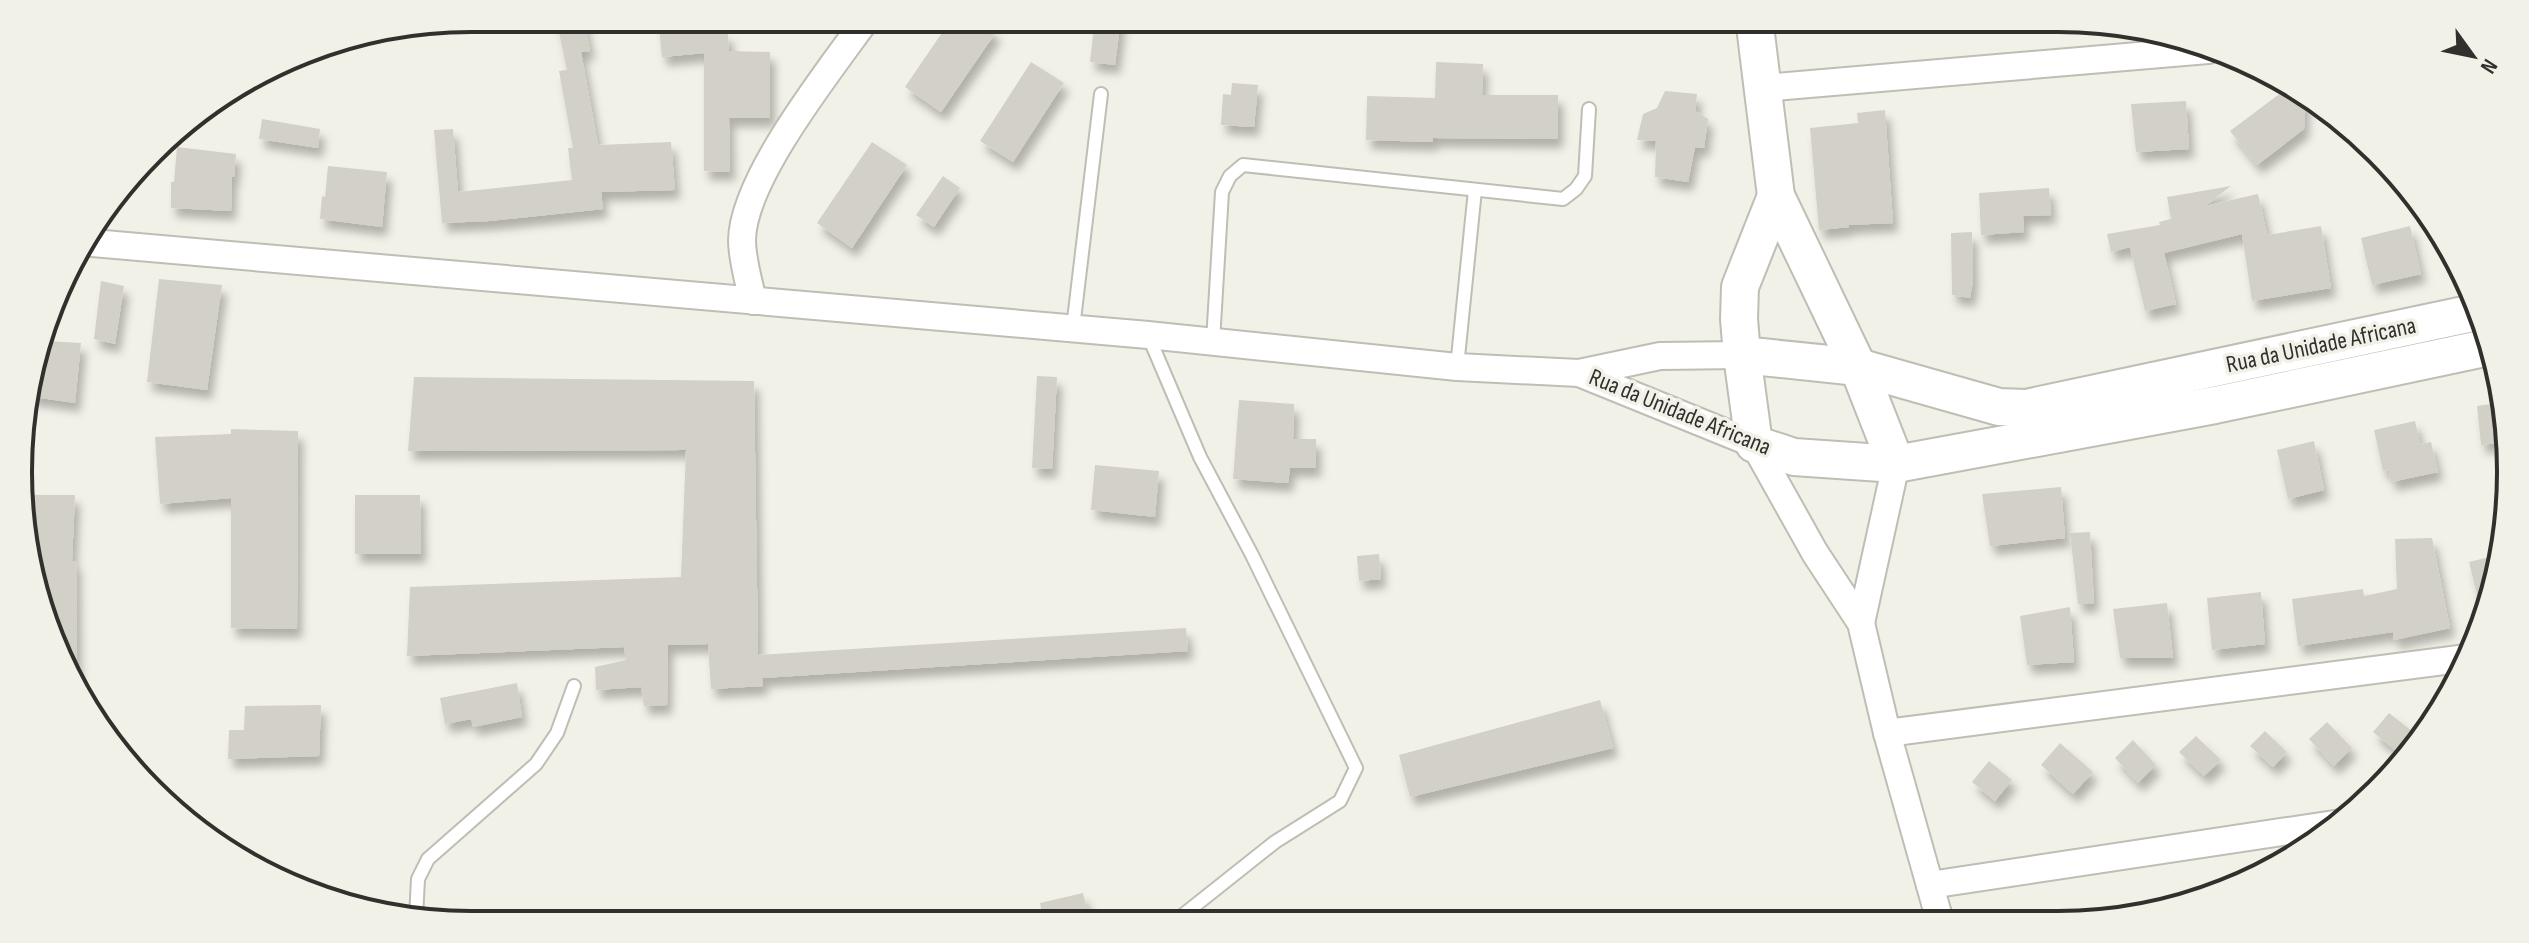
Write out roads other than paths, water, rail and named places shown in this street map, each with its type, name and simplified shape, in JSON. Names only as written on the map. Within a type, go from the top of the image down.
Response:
[{"type":"street","points":[[753,301],[742,242],[745,214],[787,133],[857,32]]},
{"type":"street","points":[[1756,32],[1776,196],[1858,367],[1896,464],[1861,623]]},
{"type":"street","points":[[1764,88],[2188,52]]},
{"type":"street","points":[[1776,196],[1740,287],[1742,355],[1754,444],[1815,553],[1861,623],[1887,733],[1937,911]]},
{"type":"street","points":[[96,243],[1073,328],[1457,367],[1579,373]]},
{"type":"street","name":"Rua da Unidade Africana","points":[[1579,373],[1660,356],[1742,355],[1858,367],[1999,407],[2026,408],[2468,314]]},
{"type":"street","name":"Rua da Unidade Africana","points":[[1579,373],[1754,444],[1794,457],[1896,464],[2215,405],[2479,349]]},
{"type":"street","points":[[1887,733],[2455,660]]},
{"type":"street","points":[[1930,885],[2316,827]]},
{"type":"lane","points":[[1073,328],[1101,94]]},
{"type":"lane","points":[[1213,341],[1222,192],[1230,176],[1243,165],[1563,199],[1576,189],[1585,176],[1589,109]]},
{"type":"lane","points":[[1457,367],[1475,190]]},
{"type":"lane","points":[[1148,335],[1200,457],[1252,555],[1356,768],[1340,801],[1275,842],[1188,911]]},
{"type":"lane","points":[[417,907],[418,879],[428,859],[536,764],[557,733],[574,686]]}]
